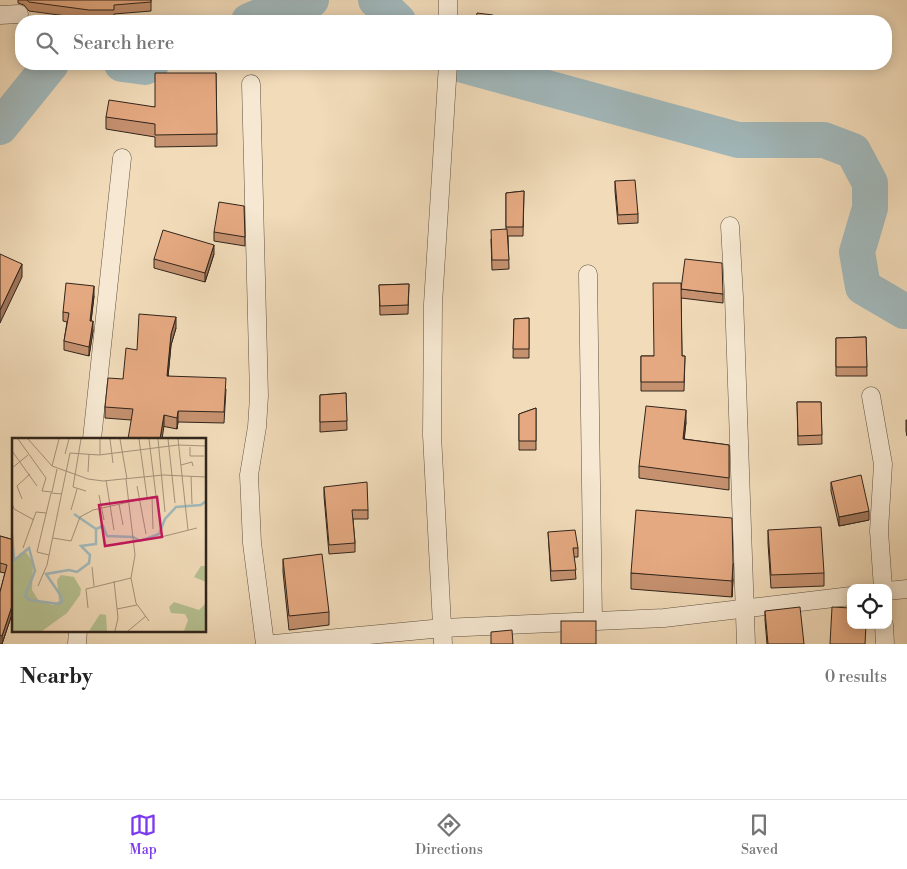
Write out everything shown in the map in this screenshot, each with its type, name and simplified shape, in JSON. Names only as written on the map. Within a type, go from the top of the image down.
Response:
[{"type":"street","points":[[448,0],[448,15]]},
{"type":"street","points":[[0,15],[19,14]]},
{"type":"street","points":[[443,636],[432,417],[433,304],[448,70]]},
{"type":"street","points":[[251,84],[259,396],[258,427],[249,475],[252,543],[265,644]]},
{"type":"street","points":[[92,438],[122,158]]},
{"type":"street","points":[[730,226],[746,644]]},
{"type":"street","points":[[588,274],[593,621]]},
{"type":"street","points":[[871,396],[883,464],[879,531],[883,584]]},
{"type":"street","points":[[892,591],[907,589]]},
{"type":"street","points":[[274,644],[443,636],[593,621],[664,618],[847,596]]},
{"type":"street","points":[[884,629],[885,644]]},
{"type":"building","points":[[27,0],[151,0],[151,2],[114,5],[114,10],[89,10],[29,2]]},
{"type":"building","points":[[477,13],[493,15],[477,15]]},
{"type":"building","points":[[155,73],[216,73],[217,134],[155,135],[155,124],[106,117],[109,100],[155,107]]},
{"type":"building","points":[[635,180],[638,214],[618,215],[615,181]]},
{"type":"building","points":[[524,191],[523,227],[506,227],[506,193]]},
{"type":"building","points":[[219,202],[244,206],[245,237],[214,232]]},
{"type":"building","points":[[507,229],[509,260],[492,260],[491,230]]},
{"type":"building","points":[[163,230],[214,245],[205,273],[154,259]]},
{"type":"building","points":[[0,254],[22,264],[0,310]]},
{"type":"building","points":[[685,259],[722,263],[723,294],[681,289]]},
{"type":"building","points":[[66,283],[94,286],[90,321],[93,321],[89,347],[64,341],[69,313],[63,312]]},
{"type":"building","points":[[653,283],[681,283],[682,356],[685,356],[684,382],[641,382],[641,356],[654,356]]},
{"type":"building","points":[[409,284],[408,305],[380,306],[379,285]]},
{"type":"building","points":[[139,314],[176,317],[171,334],[167,376],[226,378],[224,412],[178,411],[177,418],[164,415],[160,438],[128,438],[133,409],[105,407],[108,378],[123,379],[126,348],[137,350]]},
{"type":"building","points":[[529,318],[529,349],[513,349],[514,319]]},
{"type":"building","points":[[866,337],[867,367],[836,367],[836,338]]},
{"type":"building","points":[[346,393],[347,421],[320,422],[320,395]]},
{"type":"building","points":[[797,402],[821,402],[822,435],[798,436]]},
{"type":"building","points":[[646,406],[686,410],[683,439],[729,445],[729,478],[639,466]]},
{"type":"building","points":[[536,408],[536,441],[519,441],[519,414]]},
{"type":"building","points":[[861,475],[869,511],[839,517],[831,482]]},
{"type":"building","points":[[367,482],[368,510],[352,510],[355,543],[329,545],[324,487]]},
{"type":"building","points":[[636,510],[732,518],[732,581],[631,573]]},
{"type":"building","points":[[821,527],[824,573],[771,575],[768,530]]},
{"type":"building","points":[[575,530],[578,548],[573,548],[576,570],[551,571],[548,532]]},
{"type":"building","points":[[0,536],[12,539],[12,606],[2,636],[0,635],[0,592],[7,565],[0,563]]},
{"type":"building","points":[[322,554],[329,612],[289,616],[283,559]]},
{"type":"building","points":[[800,607],[804,644],[768,644],[765,611]]},
{"type":"building","points":[[832,607],[847,608],[847,629],[866,629],[865,644],[830,644]]},
{"type":"building","points":[[561,621],[596,621],[596,644],[561,644]]},
{"type":"building","points":[[512,630],[513,644],[491,644],[491,632]]},
{"type":"waterway","points":[[263,15],[287,5],[311,0]]},
{"type":"waterway","points":[[376,0],[392,15]]},
{"type":"waterway","points":[[0,127],[46,70]]},
{"type":"waterway","points":[[481,70],[738,140],[824,140],[853,151],[870,183],[870,208],[857,252],[863,287],[904,311],[907,310]]}]
